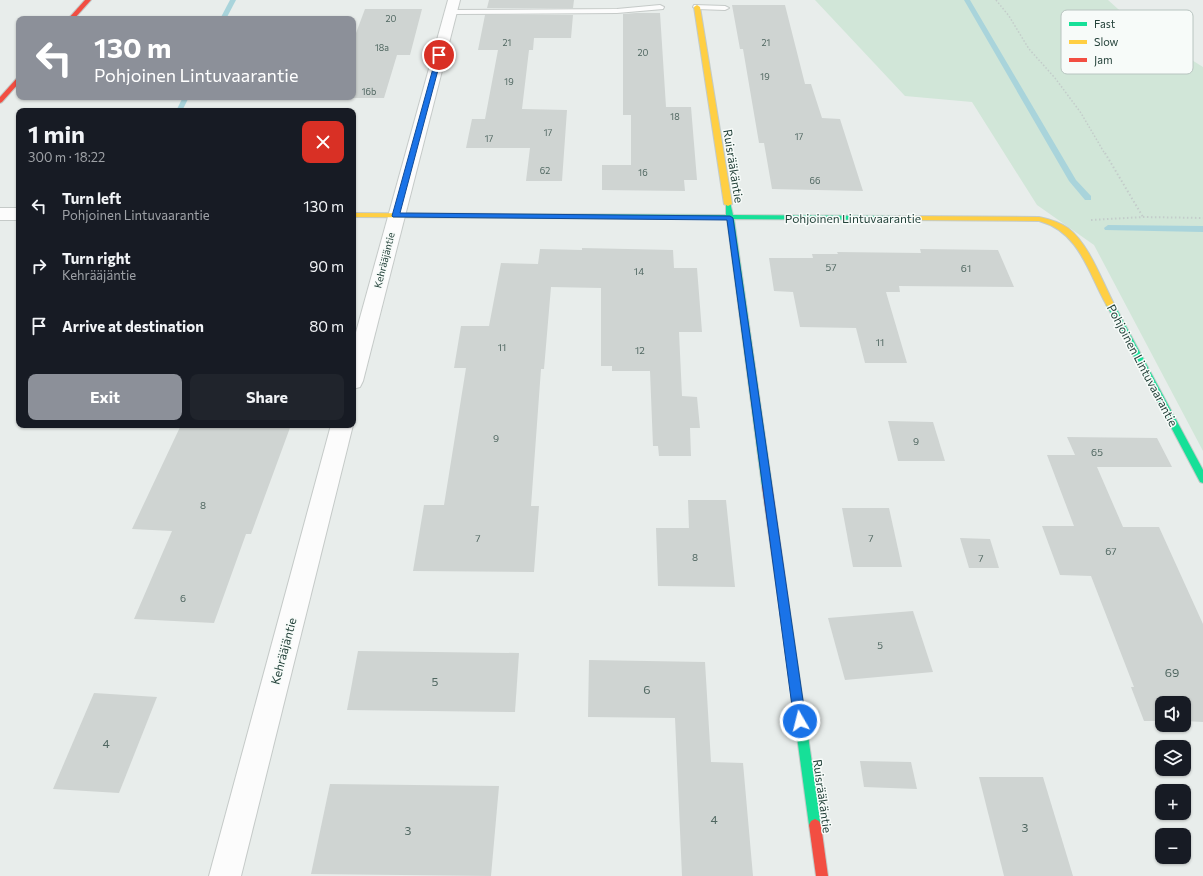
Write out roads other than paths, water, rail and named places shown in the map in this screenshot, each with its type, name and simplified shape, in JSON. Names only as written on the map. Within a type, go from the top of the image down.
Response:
[{"type":"street","points":[[74,16],[88,0]]},
{"type":"street","name":"Kehrääjäntie","points":[[356,369],[452,6]]},
{"type":"street","name":"Ruisrääkäntie","points":[[697,7],[730,218],[822,876]]},
{"type":"street","points":[[0,101],[16,82]]},
{"type":"street","points":[[0,214],[16,214]]},
{"type":"street","name":"Pohjoinen Lintuvaarantie","points":[[356,215],[1039,219],[1058,224],[1077,241],[1203,478]]},
{"type":"street","name":"Kehrääjäntie","points":[[224,876],[341,428]]},
{"type":"lane","points":[[452,6],[615,12],[631,9],[654,9],[660,7]]},
{"type":"lane","points":[[697,7],[725,8]]},
{"type":"waterway","points":[[225,16],[233,0]]},
{"type":"waterway","points":[[967,0],[1073,181],[1088,198]]},
{"type":"waterway","points":[[180,108],[184,100]]},
{"type":"waterway","points":[[1108,228],[1203,229]]}]
